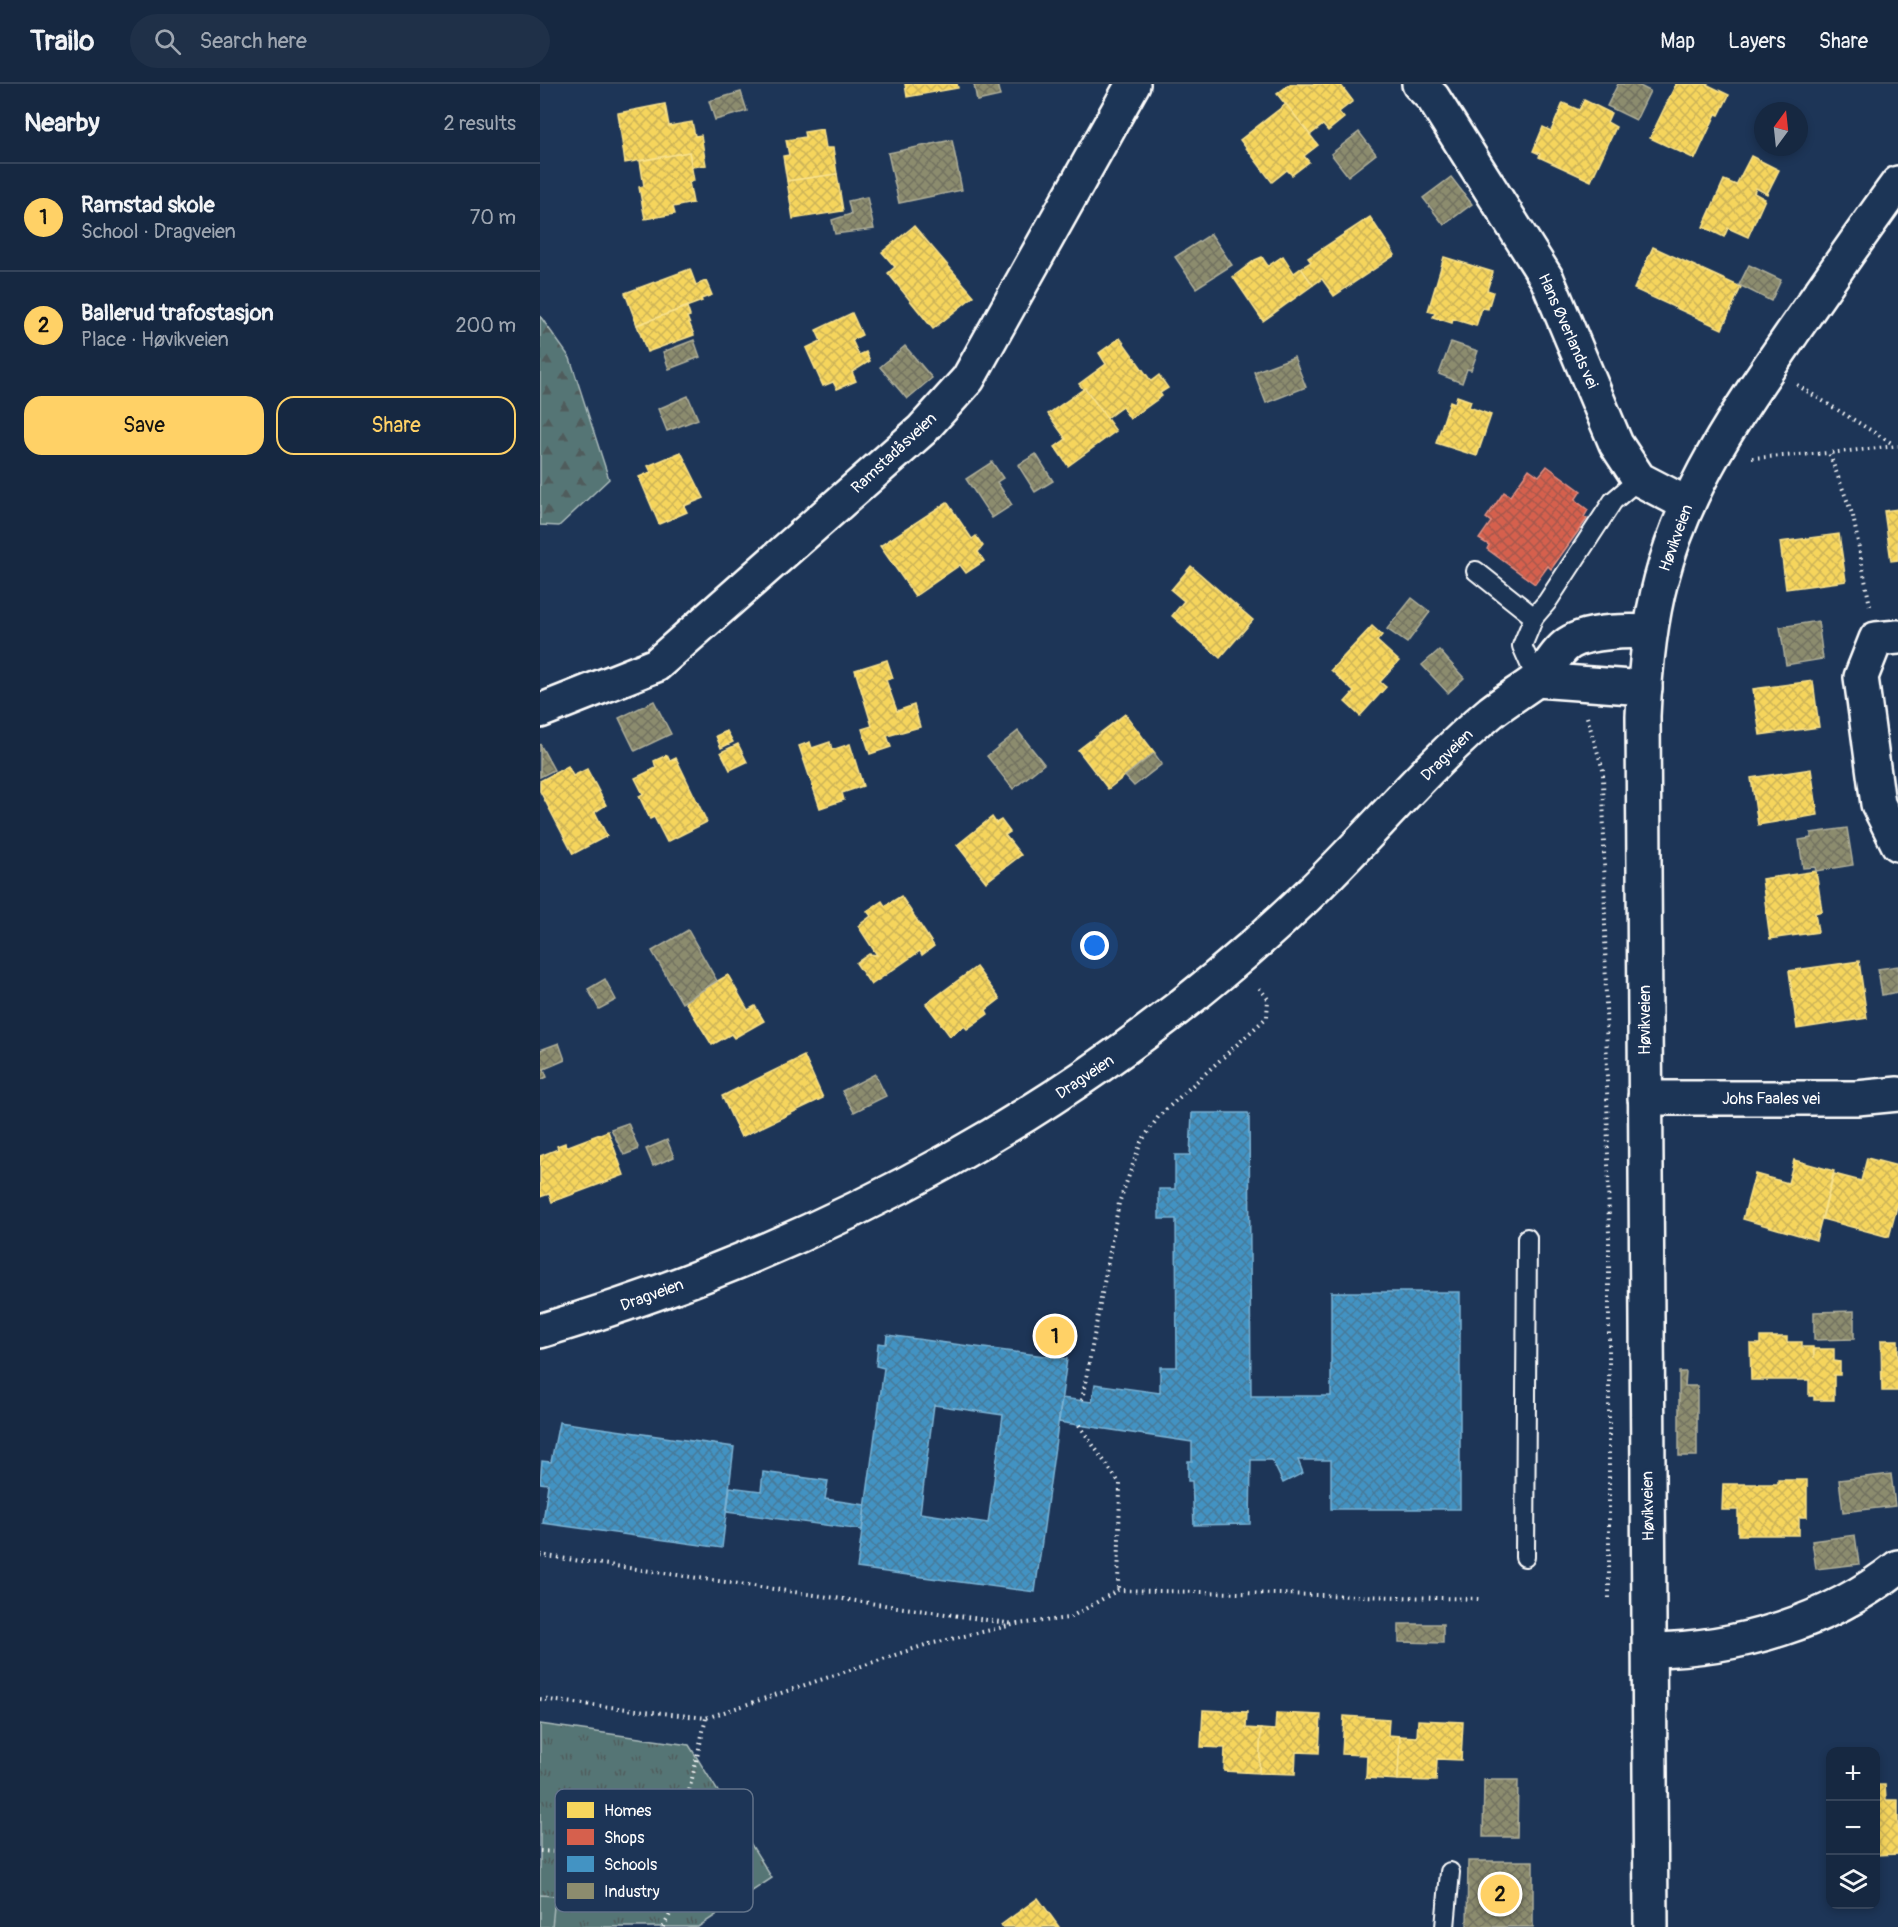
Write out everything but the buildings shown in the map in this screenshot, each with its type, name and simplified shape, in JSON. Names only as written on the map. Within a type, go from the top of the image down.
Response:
[{"type":"main road","name":"Ramstadåsveien","points":[[540,711],[656,665],[922,430],[968,379],[1133,84]]},
{"type":"main road","name":"Hans Øverlands vei","points":[[1429,89],[1547,279],[1616,444],[1639,478],[1687,504]]},
{"type":"main road","name":"Høvikveien","points":[[1651,1927],[1645,1098],[1645,688],[1650,632],[1661,580],[1687,504],[1733,420],[1898,183]]},
{"type":"main road","name":"Dragveien","points":[[540,1331],[615,1308],[741,1262],[824,1225],[976,1147],[1060,1094],[1208,987],[1308,895],[1490,712],[1537,680],[1570,642],[1619,630],[1650,632]]},
{"type":"main road","points":[[1887,638],[1861,677],[1878,804],[1898,844]]},
{"type":"main road","points":[[1537,680],[1645,688]]},
{"type":"main road","name":"Johs Faales vei","points":[[1645,1098],[1845,1099],[1898,1094]]},
{"type":"main road","points":[[1650,1650],[1674,1650],[1768,1634],[1835,1608],[1898,1567]]},
{"type":"lane","points":[[1537,680],[1522,646],[1534,617],[1547,602],[1613,501],[1639,478]]},
{"type":"lane","points":[[1476,571],[1534,617]]},
{"type":"lane","points":[[1525,1557],[1527,1238]]},
{"type":"lane","points":[[1445,1927],[1450,1872]]},
{"type":"path","points":[[1796,384],[1895,445]]},
{"type":"path","points":[[1748,458],[1829,453],[1895,445]]},
{"type":"path","points":[[1829,453],[1853,516],[1887,638]]},
{"type":"path","points":[[1584,707],[1603,770],[1609,1239],[1609,1599]]},
{"type":"path","points":[[1082,1400],[1119,1203],[1141,1142],[1159,1116],[1266,1017],[1268,999],[1236,961]]},
{"type":"path","points":[[1079,1425],[1120,1484],[1118,1590]]},
{"type":"path","points":[[540,1555],[1017,1624]]},
{"type":"path","points":[[540,1699],[706,1718],[925,1645],[1017,1624],[1069,1618],[1118,1590],[1480,1599]]},
{"type":"path","points":[[690,1789],[706,1718]]},
{"type":"path","points":[[540,1851],[555,1852]]},
{"type":"path","points":[[663,1927],[672,1912]]},
{"type":"green space","points":[[540,316],[570,358],[609,479],[559,526],[540,525]]},
{"type":"green space","points":[[540,1724],[689,1745],[716,1789],[555,1789],[555,1912],[721,1912],[698,1927],[540,1927]]},
{"type":"green space","points":[[753,1848],[772,1878],[753,1891]]},
{"type":"green space","points":[[540,1895],[555,1896],[552,1927],[540,1927]]},
{"type":"place","name":"Ramstad skole","points":[[1055,1336]]},
{"type":"place","name":"Ballerud trafostasjon","points":[[1500,1894]]}]
